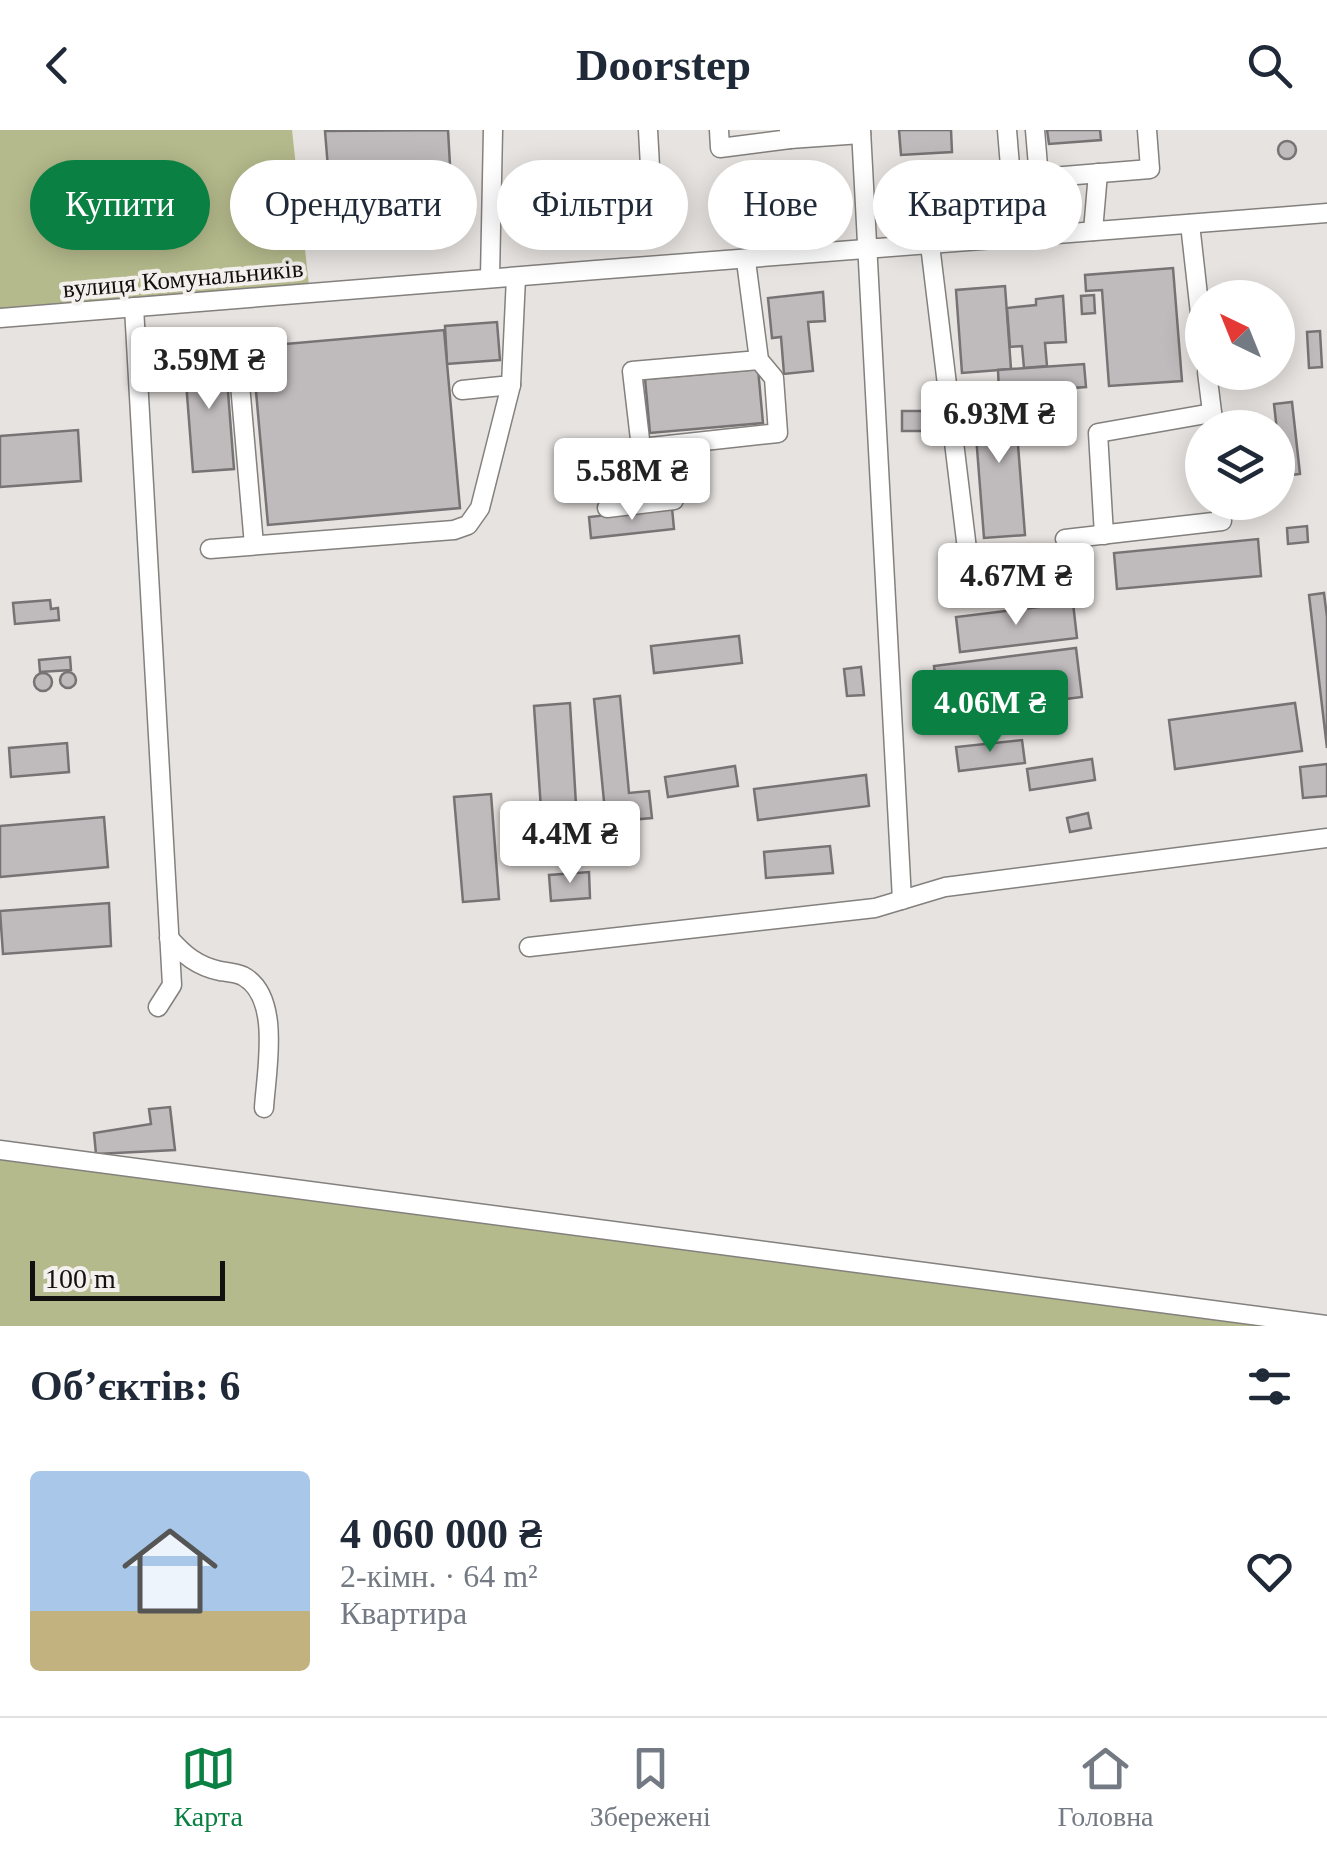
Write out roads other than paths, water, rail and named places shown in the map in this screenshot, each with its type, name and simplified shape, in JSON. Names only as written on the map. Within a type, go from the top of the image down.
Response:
[{"type":"street","points":[[490,276],[494,130]]},
{"type":"street","points":[[648,130],[650,160]]},
{"type":"street","points":[[719,130],[720,148],[789,135],[861,132],[902,900]]},
{"type":"street","points":[[1007,130],[1009,160]]},
{"type":"street","points":[[1035,130],[1039,178],[1150,169],[1146,130]]},
{"type":"street","points":[[1093,231],[1098,172]]},
{"type":"street","name":"вулиця Комунальників","points":[[1082,232],[1327,212]]},
{"type":"street","points":[[1190,224],[1196,280]]},
{"type":"street","name":"вулиця Комунальників","points":[[0,318],[490,276],[746,261],[873,248]]},
{"type":"street","points":[[931,250],[966,550]]},
{"type":"street","points":[[746,261],[759,360],[774,378],[778,433],[640,448],[632,371],[759,360]]},
{"type":"street","points":[[210,549],[454,530],[468,525],[480,508],[511,385],[516,277]]},
{"type":"street","points":[[134,307],[172,986],[158,1007]]},
{"type":"street","points":[[237,350],[254,546]]},
{"type":"street","points":[[462,390],[511,385]]},
{"type":"street","points":[[1104,535],[1098,433],[1185,423]]},
{"type":"street","points":[[608,508],[674,500],[670,445]]},
{"type":"street","points":[[1066,539],[1222,520]]},
{"type":"street","points":[[529,947],[876,908],[945,887],[1327,838]]},
{"type":"street","points":[[169,938],[183,954],[203,967],[244,976],[266,1007],[270,1030],[264,1108]]},
{"type":"street","points":[[0,1150],[1327,1326]]}]
